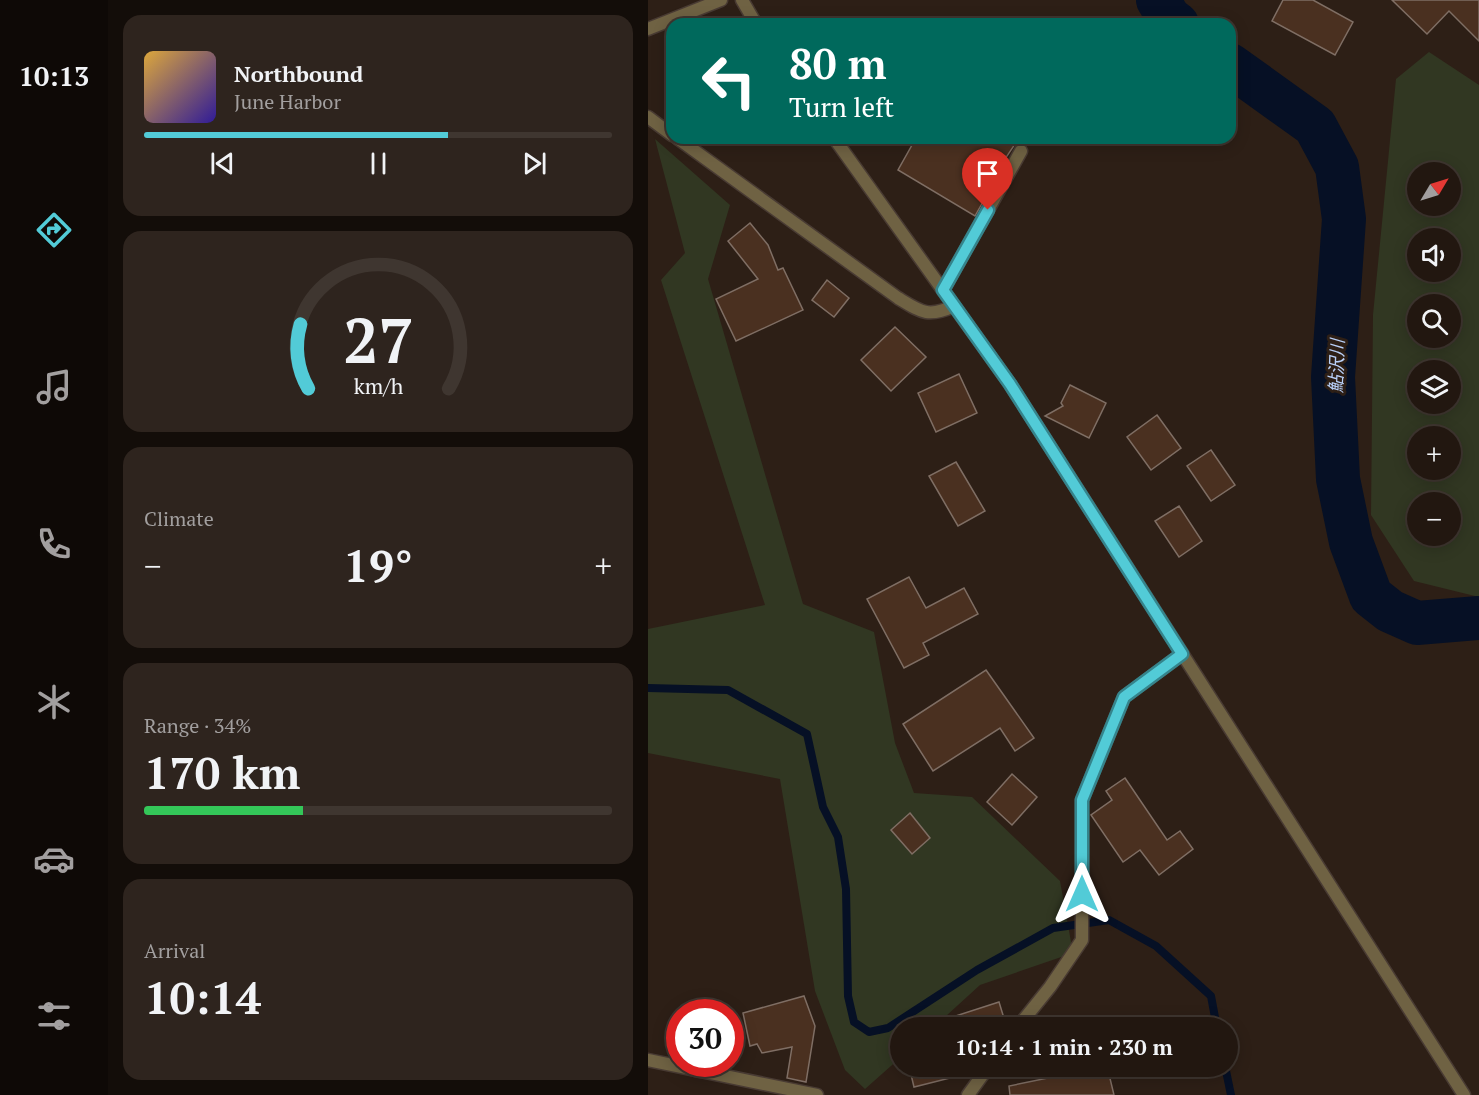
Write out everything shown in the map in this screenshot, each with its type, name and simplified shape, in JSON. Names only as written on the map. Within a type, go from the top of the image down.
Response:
[{"type":"street","points":[[676,18],[721,0]]},
{"type":"street","points":[[742,0],[752,18]]},
{"type":"street","points":[[648,29],[666,22]]},
{"type":"street","points":[[648,117],[666,130]]},
{"type":"street","points":[[684,144],[898,298],[923,313],[940,312],[954,306]]},
{"type":"street","points":[[838,144],[1010,384],[1464,1095]]},
{"type":"street","points":[[943,290],[1021,151]]},
{"type":"street","points":[[1026,1017],[1050,987],[1082,940],[1082,800],[1124,697],[1182,654]]},
{"type":"street","points":[[648,1060],[817,1095]]},
{"type":"street","points":[[968,1095],[981,1077]]},
{"type":"green space","points":[[1429,52],[1479,85],[1479,597],[1414,581],[1371,515],[1373,315],[1396,79]]},
{"type":"green space","points":[[655,139],[730,205],[708,279],[803,604],[874,632],[895,743],[914,793],[972,797],[1060,881],[1073,953],[980,985],[945,1017],[890,1017],[890,1067],[865,1089],[845,1070],[815,991],[780,779],[648,753],[648,629],[765,605],[661,280],[685,253]]},
{"type":"building","points":[[1283,0],[1313,0],[1353,22],[1335,55],[1272,21]]},
{"type":"building","points":[[1392,0],[1479,0],[1479,41],[1449,11],[1427,34]]},
{"type":"building","points":[[913,144],[1015,144],[991,180],[994,182],[975,216],[898,170]]},
{"type":"building","points":[[750,223],[768,245],[778,270],[783,268],[803,310],[736,341],[716,299],[758,279],[728,241]]},
{"type":"building","points":[[827,280],[849,298],[834,317],[812,300]]},
{"type":"building","points":[[895,327],[926,357],[891,391],[861,360]]},
{"type":"building","points":[[959,374],[977,413],[936,432],[918,393]]},
{"type":"building","points":[[1070,385],[1106,403],[1089,438],[1045,416],[1063,406],[1061,403]]},
{"type":"building","points":[[1157,415],[1181,448],[1151,470],[1127,437]]},
{"type":"building","points":[[1211,450],[1235,485],[1211,501],[1187,466]]},
{"type":"building","points":[[956,462],[985,511],[958,526],[929,476]]},
{"type":"building","points":[[1179,506],[1202,541],[1179,557],[1155,521]]},
{"type":"building","points":[[909,577],[926,608],[964,588],[978,614],[923,643],[929,655],[904,668],[867,599]]},
{"type":"building","points":[[986,670],[1034,738],[1015,751],[1000,728],[933,771],[903,724]]},
{"type":"building","points":[[1012,774],[1037,797],[1012,825],[987,802]]},
{"type":"building","points":[[1125,778],[1167,840],[1180,831],[1193,849],[1159,875],[1140,850],[1123,862],[1091,815],[1112,800],[1106,791]]},
{"type":"building","points":[[910,813],[930,838],[912,854],[891,830]]},
{"type":"building","points":[[804,996],[815,1026],[806,1082],[787,1078],[792,1047],[762,1053],[757,1044],[750,1046],[744,1013]]},
{"type":"building","points":[[999,1002],[1004,1017],[953,1017]]},
{"type":"building","points":[[912,1077],[954,1077],[914,1087]]},
{"type":"building","points":[[1053,1077],[1110,1077],[1114,1095],[1010,1095],[1009,1086]]},
{"type":"waterway","name":"鮎沢川","points":[[1158,0],[1169,18]]},
{"type":"waterway","name":"鮎沢川","points":[[1236,69],[1315,126],[1337,167],[1344,219],[1333,377],[1338,479],[1351,542],[1371,596],[1390,611],[1417,623],[1479,618]]},
{"type":"waterway","points":[[648,688],[728,690],[807,734],[823,807],[838,837],[846,889],[848,996],[854,1022],[869,1032],[890,1027]]},
{"type":"waterway","points":[[905,1017],[977,970],[1053,928],[1109,920],[1156,946],[1211,996],[1215,1017]]},
{"type":"waterway","points":[[1227,1077],[1231,1095]]},
{"type":"route","points":[[988,210],[943,290],[1010,384],[1182,654],[1124,697],[1082,800],[1082,894]]}]
